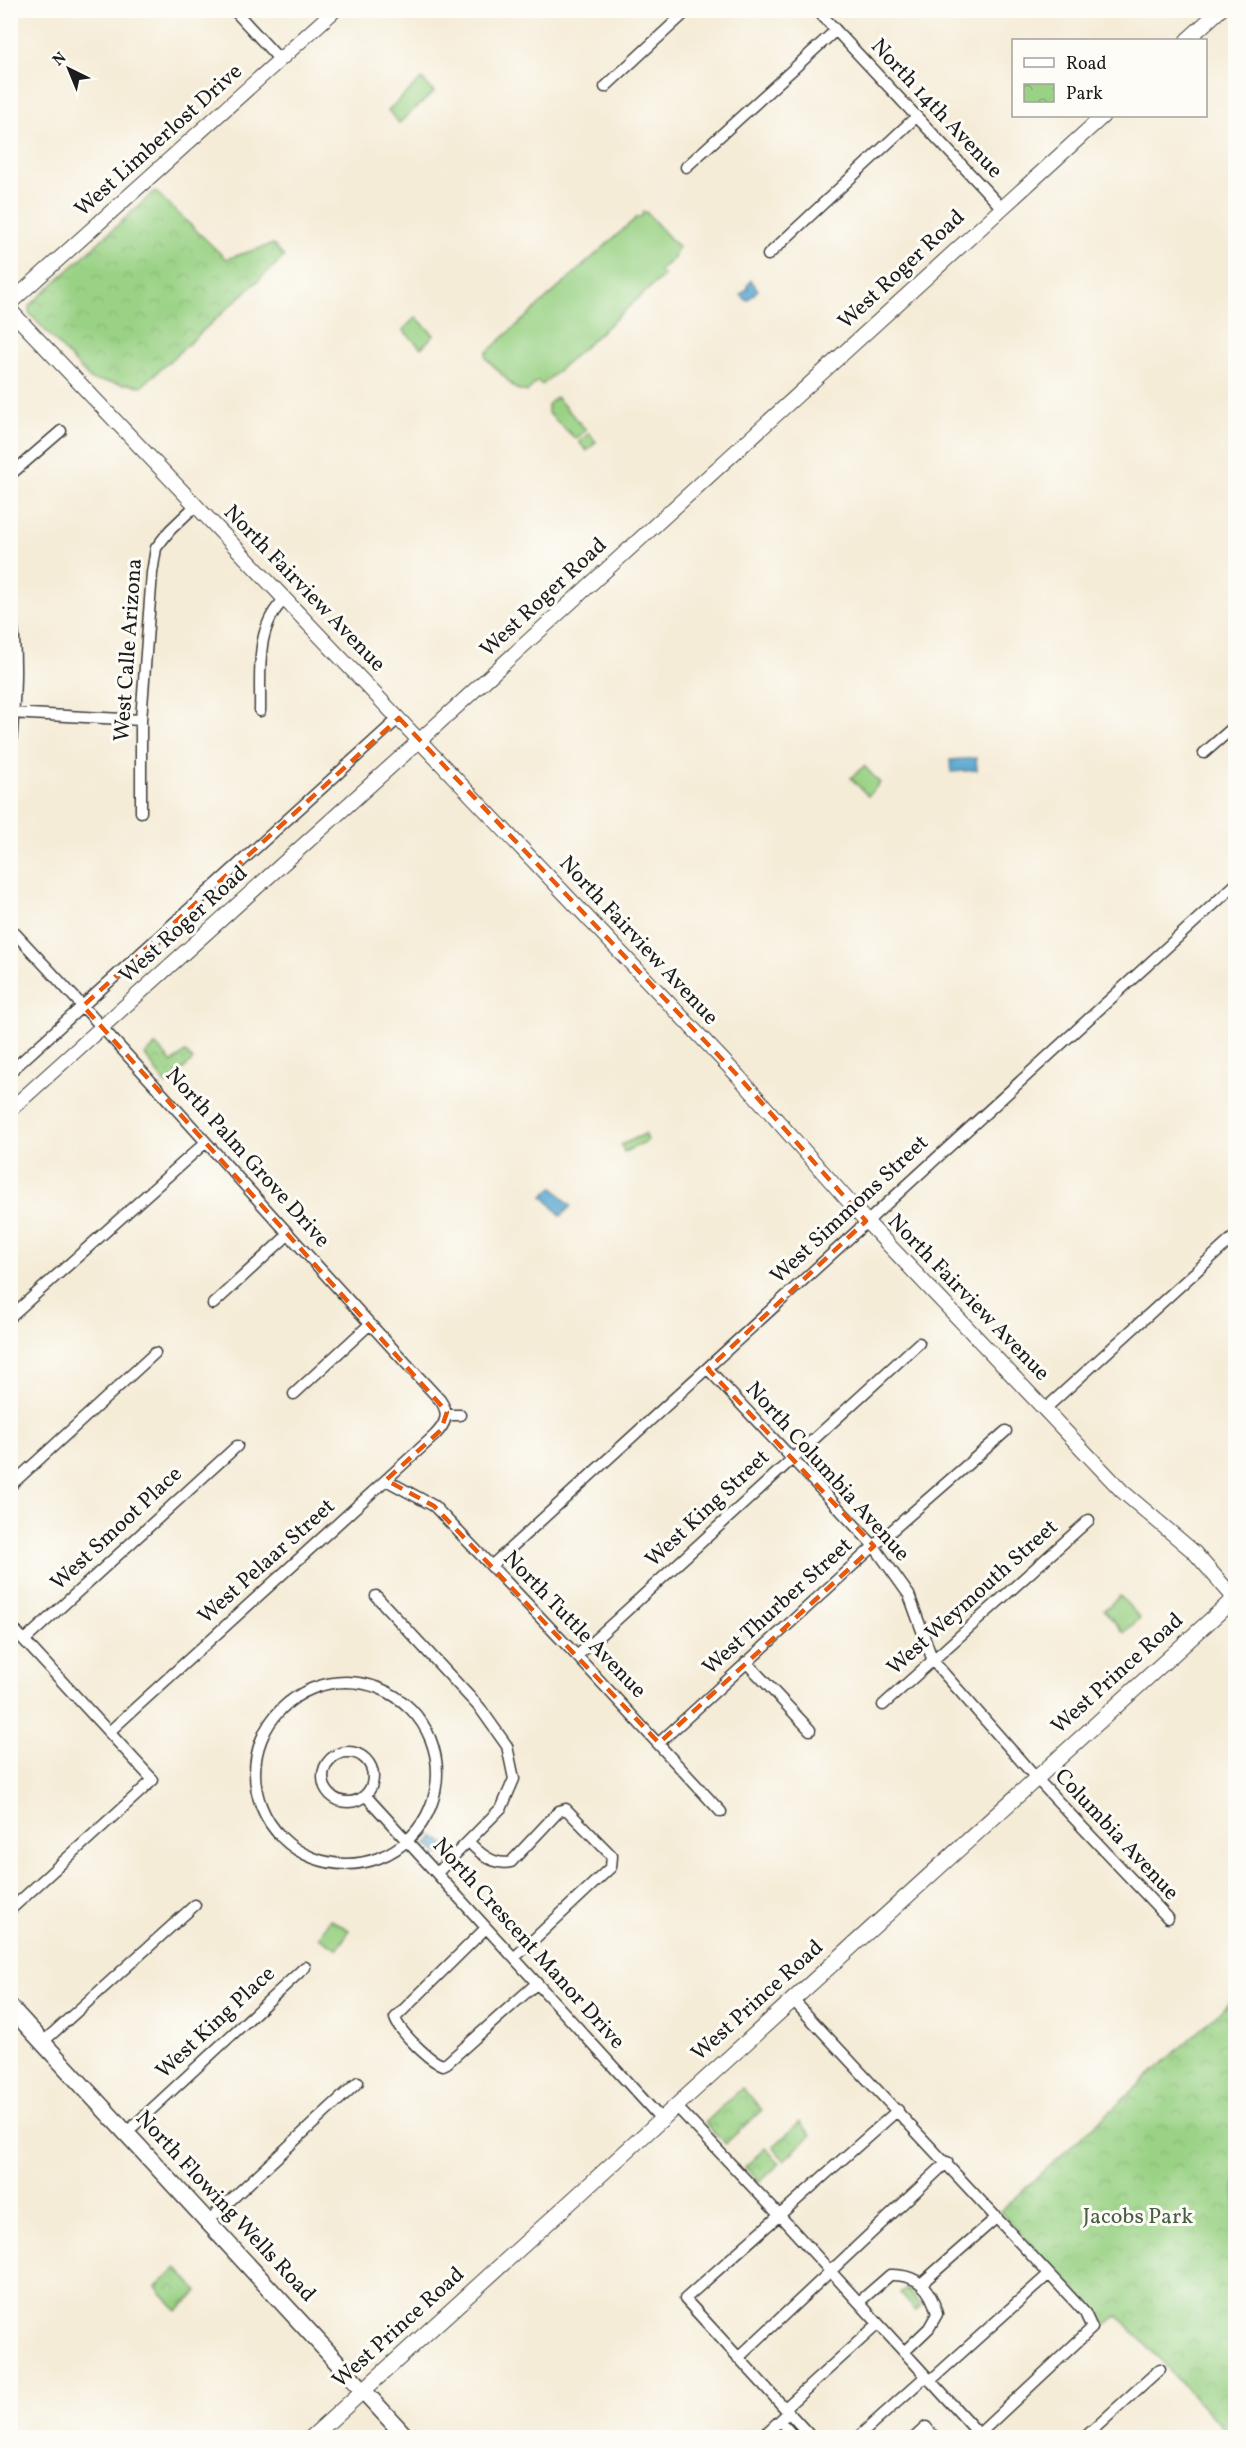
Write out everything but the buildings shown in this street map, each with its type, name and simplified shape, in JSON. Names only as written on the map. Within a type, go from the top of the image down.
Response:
[{"type":"main road","name":"West Prince Road","points":[[311,2438],[1235,1598]]},
{"type":"main road","name":"North Flowing Wells Road","points":[[10,2007],[407,2438]]},
{"type":"street","points":[[234,10],[280,60]]},
{"type":"street","name":"West Limberlost Drive","points":[[10,303],[335,10]]},
{"type":"street","points":[[605,87],[688,10]]},
{"type":"street","name":"North 14th Avenue","points":[[817,10],[1001,207]]},
{"type":"street","points":[[1198,30],[1207,10]]},
{"type":"street","points":[[1188,39],[1220,10]]},
{"type":"street","points":[[686,167],[836,30]]},
{"type":"street","points":[[768,255],[916,117]]},
{"type":"street","name":"West Roger Road","points":[[10,1110],[420,740],[1102,117]]},
{"type":"street","name":"North Fairview Avenue","points":[[10,310],[762,1102],[866,1221],[1122,1491],[1194,1552],[1235,1598]]},
{"type":"street","points":[[10,475],[61,431]]},
{"type":"street","name":"West Calle Arizona","points":[[141,812],[141,720],[152,573],[156,548],[170,530],[195,506]]},
{"type":"street","points":[[260,711],[262,645],[266,625],[274,609],[285,599]]},
{"type":"street","points":[[10,608],[14,626],[10,756]]},
{"type":"street","points":[[12,713],[141,720]]},
{"type":"street","name":"West Roger Road","points":[[10,1072],[399,718]]},
{"type":"street","points":[[1204,753],[1236,725]]},
{"type":"street","name":"West Simmons Street","points":[[491,1566],[1236,884]]},
{"type":"street","name":"North Palm Grove Drive","points":[[10,928],[103,1026],[369,1325],[440,1400],[446,1416]]},
{"type":"street","points":[[10,1317],[206,1142]]},
{"type":"street","points":[[213,1304],[289,1234]]},
{"type":"street","points":[[1045,1409],[1236,1235]]},
{"type":"street","points":[[294,1394],[369,1325]]},
{"type":"street","name":"West King Street","points":[[578,1656],[919,1343]]},
{"type":"street","points":[[10,1486],[155,1353]]},
{"type":"street","name":"North Columbia Avenue","points":[[708,1369],[874,1546],[909,1595],[933,1661],[1036,1778]]},
{"type":"street","points":[[446,1416],[460,1415]]},
{"type":"street","name":"West Pelaar Street","points":[[109,1732],[441,1430],[446,1416]]},
{"type":"street","name":"West Thurber Street","points":[[659,1743],[874,1546],[1006,1431]]},
{"type":"street","name":"West Smoot Place","points":[[25,1640],[237,1446]]},
{"type":"street","name":"North Tuttle Avenue","points":[[386,1480],[434,1506],[578,1656],[721,1812]]},
{"type":"street","name":"West Weymouth Street","points":[[883,1706],[1089,1520]]},
{"type":"street","points":[[376,1596],[480,1708],[507,1746],[514,1779],[502,1807],[437,1873]]},
{"type":"street","points":[[10,1625],[153,1780],[10,1910]]},
{"type":"street","points":[[746,1662],[810,1730]]},
{"type":"street","points":[[356,1681],[386,1690],[405,1703],[425,1726],[435,1747],[438,1765],[437,1792],[426,1818],[408,1840],[388,1853],[367,1862],[340,1864],[314,1858],[292,1847],[278,1835],[263,1814],[254,1784],[254,1773],[255,1756],[261,1736],[279,1709],[301,1692],[329,1682],[356,1681]]},
{"type":"street","points":[[346,1752],[361,1755],[367,1760],[371,1767],[373,1782],[365,1795],[360,1800],[345,1802],[338,1800],[327,1791],[324,1785],[324,1770],[332,1758],[346,1752]]},
{"type":"street","name":"Columbia Avenue","points":[[1036,1778],[1168,1918]]},
{"type":"street","name":"North Crescent Manor Drive","points":[[365,1795],[662,2120]]},
{"type":"street","points":[[469,1842],[495,1861],[504,1864],[511,1862],[559,1811],[566,1809],[612,1856],[611,1868],[514,1958]]},
{"type":"street","points":[[43,2042],[195,1905]]},
{"type":"street","points":[[486,1928],[395,2018],[417,2045],[434,2062],[443,2065],[447,2063],[537,1983]]},
{"type":"street","name":"West King Place","points":[[126,2133],[305,1967]]},
{"type":"street","points":[[676,2106],[979,2434],[1092,2328],[1085,2313],[947,2162],[793,2000]]},
{"type":"street","points":[[207,2222],[358,2082]]},
{"type":"street","points":[[812,2438],[685,2299],[897,2110]]},
{"type":"street","points":[[738,2358],[947,2162]]},
{"type":"street","points":[[922,2283],[997,2217]]},
{"type":"street","points":[[857,2438],[1049,2274]]},
{"type":"street","points":[[859,2302],[890,2275],[909,2276],[922,2283],[937,2314],[929,2328],[904,2352]]},
{"type":"street","points":[[761,2438],[780,2421],[787,2410],[879,2324]]},
{"type":"street","points":[[1084,2438],[1160,2369]]},
{"type":"street","points":[[780,2421],[795,2438]]},
{"type":"street","points":[[914,2438],[926,2427],[935,2438]]},
{"type":"highlighted area","points":[[399,718],[738,1076],[866,1221],[708,1369],[874,1546],[659,1743],[434,1506],[386,1480],[441,1430],[447,1412],[83,1006]]},
{"type":"green space","points":[[422,79],[434,92],[399,123],[388,110]]},
{"type":"green space","points":[[155,191],[226,259],[273,244],[284,257],[142,386],[91,380],[29,313],[29,306]]},
{"type":"green space","points":[[643,212],[646,212],[678,247],[674,258],[659,271],[664,275],[542,385],[537,381],[527,392],[516,389],[486,358],[486,353],[636,218],[642,216]]},
{"type":"green space","points":[[416,317],[434,335],[421,348],[403,330]]},
{"type":"green space","points":[[556,397],[586,430],[576,439],[548,413],[548,405]]},
{"type":"green space","points":[[589,433],[596,442],[587,451],[579,442]]},
{"type":"green space","points":[[864,766],[880,783],[868,796],[851,778]]},
{"type":"green space","points":[[156,1045],[172,1063],[185,1052],[193,1060],[166,1085],[145,1055]]},
{"type":"green space","points":[[645,1134],[647,1141],[624,1152],[621,1145]]},
{"type":"green space","points":[[1120,1596],[1140,1618],[1124,1633],[1104,1610]]},
{"type":"green space","points":[[330,1919],[349,1930],[338,1949],[319,1937]]},
{"type":"green space","name":"Jacobs Park","points":[[1235,1998],[1236,2437],[1232,2438],[1118,2315],[1106,2325],[1000,2211]]},
{"type":"green space","points":[[742,2088],[762,2110],[725,2144],[705,2123]]},
{"type":"green space","points":[[800,2122],[811,2135],[784,2160],[773,2147]]},
{"type":"green space","points":[[765,2148],[780,2163],[760,2182],[745,2167]]},
{"type":"green space","points":[[177,2268],[198,2292],[177,2311],[156,2287]]},
{"type":"green space","points":[[906,2288],[921,2305],[916,2311],[900,2293]]},
{"type":"water","points":[[751,280],[758,290],[747,301],[741,295],[748,288]]},
{"type":"water","points":[[976,758],[977,770],[951,772],[950,760]]},
{"type":"water","points":[[553,1187],[571,1206],[561,1216],[543,1196]]},
{"type":"water","points":[[433,1836],[447,1845],[441,1855],[427,1845]]}]
